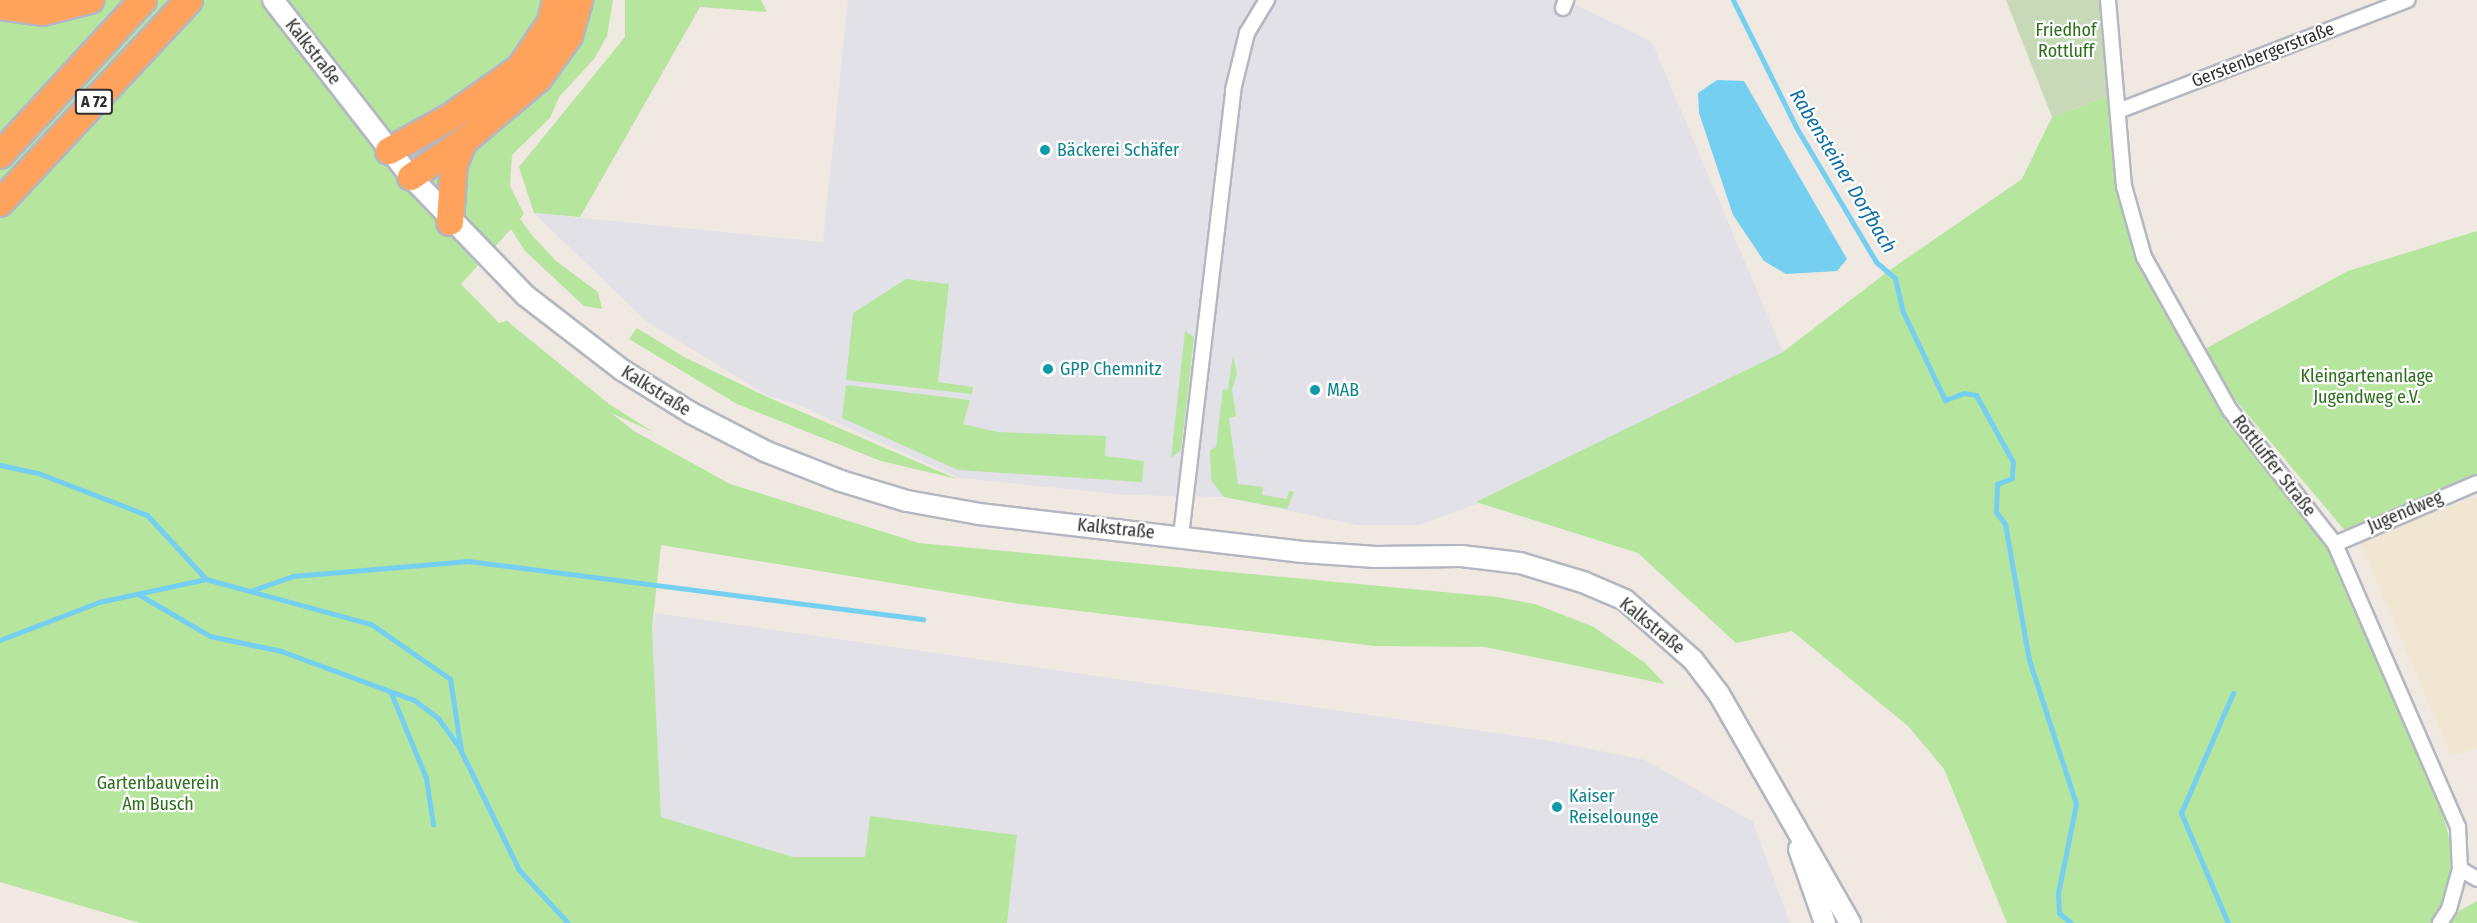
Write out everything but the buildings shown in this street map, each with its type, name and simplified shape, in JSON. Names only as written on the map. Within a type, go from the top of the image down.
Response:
[{"type":"highway","points":[[0,6],[43,12],[90,0]]},
{"type":"highway","name":"A 72","points":[[0,155],[143,0]]},
{"type":"highway","name":"A 72","points":[[0,203],[189,0]]},
{"type":"highway","points":[[389,151],[449,118],[520,68],[551,22],[556,0]]},
{"type":"highway","points":[[411,177],[464,141],[538,79],[569,36],[579,0]]},
{"type":"highway","points":[[450,222],[454,164],[464,141]]},
{"type":"main road","name":"Kalkstraße","points":[[277,6],[411,177],[450,222],[526,296],[622,370],[692,413],[767,452],[841,481],[907,501],[980,514],[1303,552],[1376,557],[1461,556],[1520,563],[1583,582],[1625,600],[1693,660],[1725,704],[1850,923]]},
{"type":"main road","name":"Kalkstraße","points":[[1789,817],[1825,923]]},
{"type":"street","name":"Kalkstraße","points":[[1181,536],[1233,90],[1247,33],[1267,0]]},
{"type":"street","name":"Rottluffer Straße","points":[[2108,0],[2124,186],[2144,257],[2230,410],[2335,544],[2457,827],[2460,869],[2449,909],[2440,923]]},
{"type":"street","name":"Gerstenbergerstraße","points":[[2118,111],[2408,0]]},
{"type":"street","name":"Jugendweg","points":[[2335,544],[2477,483]]},
{"type":"street","points":[[2460,869],[2477,879]]},
{"type":"shaded area","points":[[848,0],[1566,0],[1652,42],[1783,352],[1477,504],[1419,525],[1357,525],[1224,497],[1126,495],[959,478],[799,405],[768,396],[646,321],[534,213],[823,242]]},
{"type":"shaded area","points":[[2477,497],[2477,748],[2451,756],[2359,540]]},
{"type":"shaded area","points":[[655,613],[1545,740],[1645,760],[1753,822],[1790,923],[1007,923],[1017,835],[870,816],[866,857],[793,857],[661,817],[652,632]]},
{"type":"green space","name":"Gartenbauverein Am Busch","points":[[0,0],[613,0],[607,36],[594,59],[559,97],[550,118],[512,155],[510,186],[524,214],[520,219],[530,233],[556,261],[598,292],[602,309],[584,306],[525,251],[511,229],[461,284],[499,323],[507,321],[609,404],[653,432],[611,413],[634,431],[730,484],[919,543],[1497,597],[1535,604],[1594,627],[1645,663],[1665,684],[1485,647],[1375,646],[1020,604],[661,545],[652,628],[661,817],[793,857],[865,857],[870,816],[1017,835],[1007,923],[140,923],[0,882]]},
{"type":"green space","points":[[625,0],[761,0],[767,12],[700,7],[580,217],[534,213],[519,167],[625,37]]},
{"type":"green space","name":"Friedhof Rottluff","points":[[2006,0],[2105,0],[2114,94],[2052,117]]},
{"type":"green space","points":[[2114,94],[2125,221],[2137,261],[2220,412],[2328,548],[2437,793],[2450,841],[2451,875],[2443,906],[2433,923],[2007,923],[1944,769],[1908,726],[1792,631],[1736,643],[1638,553],[1476,502],[1783,352],[1887,272],[2022,179],[2052,117]]},
{"type":"green space","name":"Kleingartenanlage Jugendweg e.V.","points":[[2477,231],[2477,476],[2346,532],[2237,402],[2201,351],[2348,271]]},
{"type":"green space","points":[[906,279],[949,284],[938,382],[973,387],[972,394],[846,380],[853,313]]},
{"type":"green space","points":[[637,328],[684,357],[765,396],[957,479],[881,461],[737,404],[629,339]]},
{"type":"green space","points":[[1185,331],[1194,337],[1181,450],[1171,458]]},
{"type":"green space","points":[[1233,355],[1237,374],[1232,389],[1236,416],[1229,418],[1238,484],[1263,487],[1262,495],[1287,499],[1289,491],[1294,492],[1287,509],[1224,497],[1211,480],[1210,450],[1216,447],[1223,389],[1228,390]]},
{"type":"green space","points":[[846,385],[970,400],[963,424],[998,432],[1106,436],[1105,456],[1144,461],[1142,482],[958,470],[842,418]]},
{"type":"green space","points":[[2477,901],[2477,923],[2451,923],[2459,911]]},
{"type":"water","points":[[1717,80],[1744,81],[1847,259],[1837,271],[1786,274],[1764,261],[1733,215],[1699,113],[1698,93]]},
{"type":"waterway","name":"Rabensteiner Dorfbach","points":[[1733,0],[1796,127],[1876,262],[1895,278],[1903,312],[1945,400],[1964,393],[1976,395],[2013,462],[2012,478],[1997,484],[1996,512],[2005,524],[2029,660],[2076,804],[2058,893],[2059,913],[2071,923]]},
{"type":"waterway","points":[[0,465],[38,473],[147,515],[206,579]]},
{"type":"waterway","points":[[250,591],[293,576],[468,561],[923,619]]},
{"type":"waterway","points":[[0,640],[99,602],[206,579],[371,624],[450,679],[461,751],[519,870],[568,923]]},
{"type":"waterway","points":[[138,594],[210,636],[281,651],[414,700],[438,718],[461,750]]},
{"type":"waterway","points":[[391,693],[426,778],[433,824]]},
{"type":"waterway","points":[[2228,923],[2181,813],[2233,693]]},
{"type":"place","name":"Bäckerei Schäfer","points":[[1045,150]]},
{"type":"place","name":"GPP Chemnitz","points":[[1048,369]]},
{"type":"place","name":"MAB","points":[[1315,390]]},
{"type":"place","name":"Kaiser Reiselounge","points":[[1557,807]]}]
